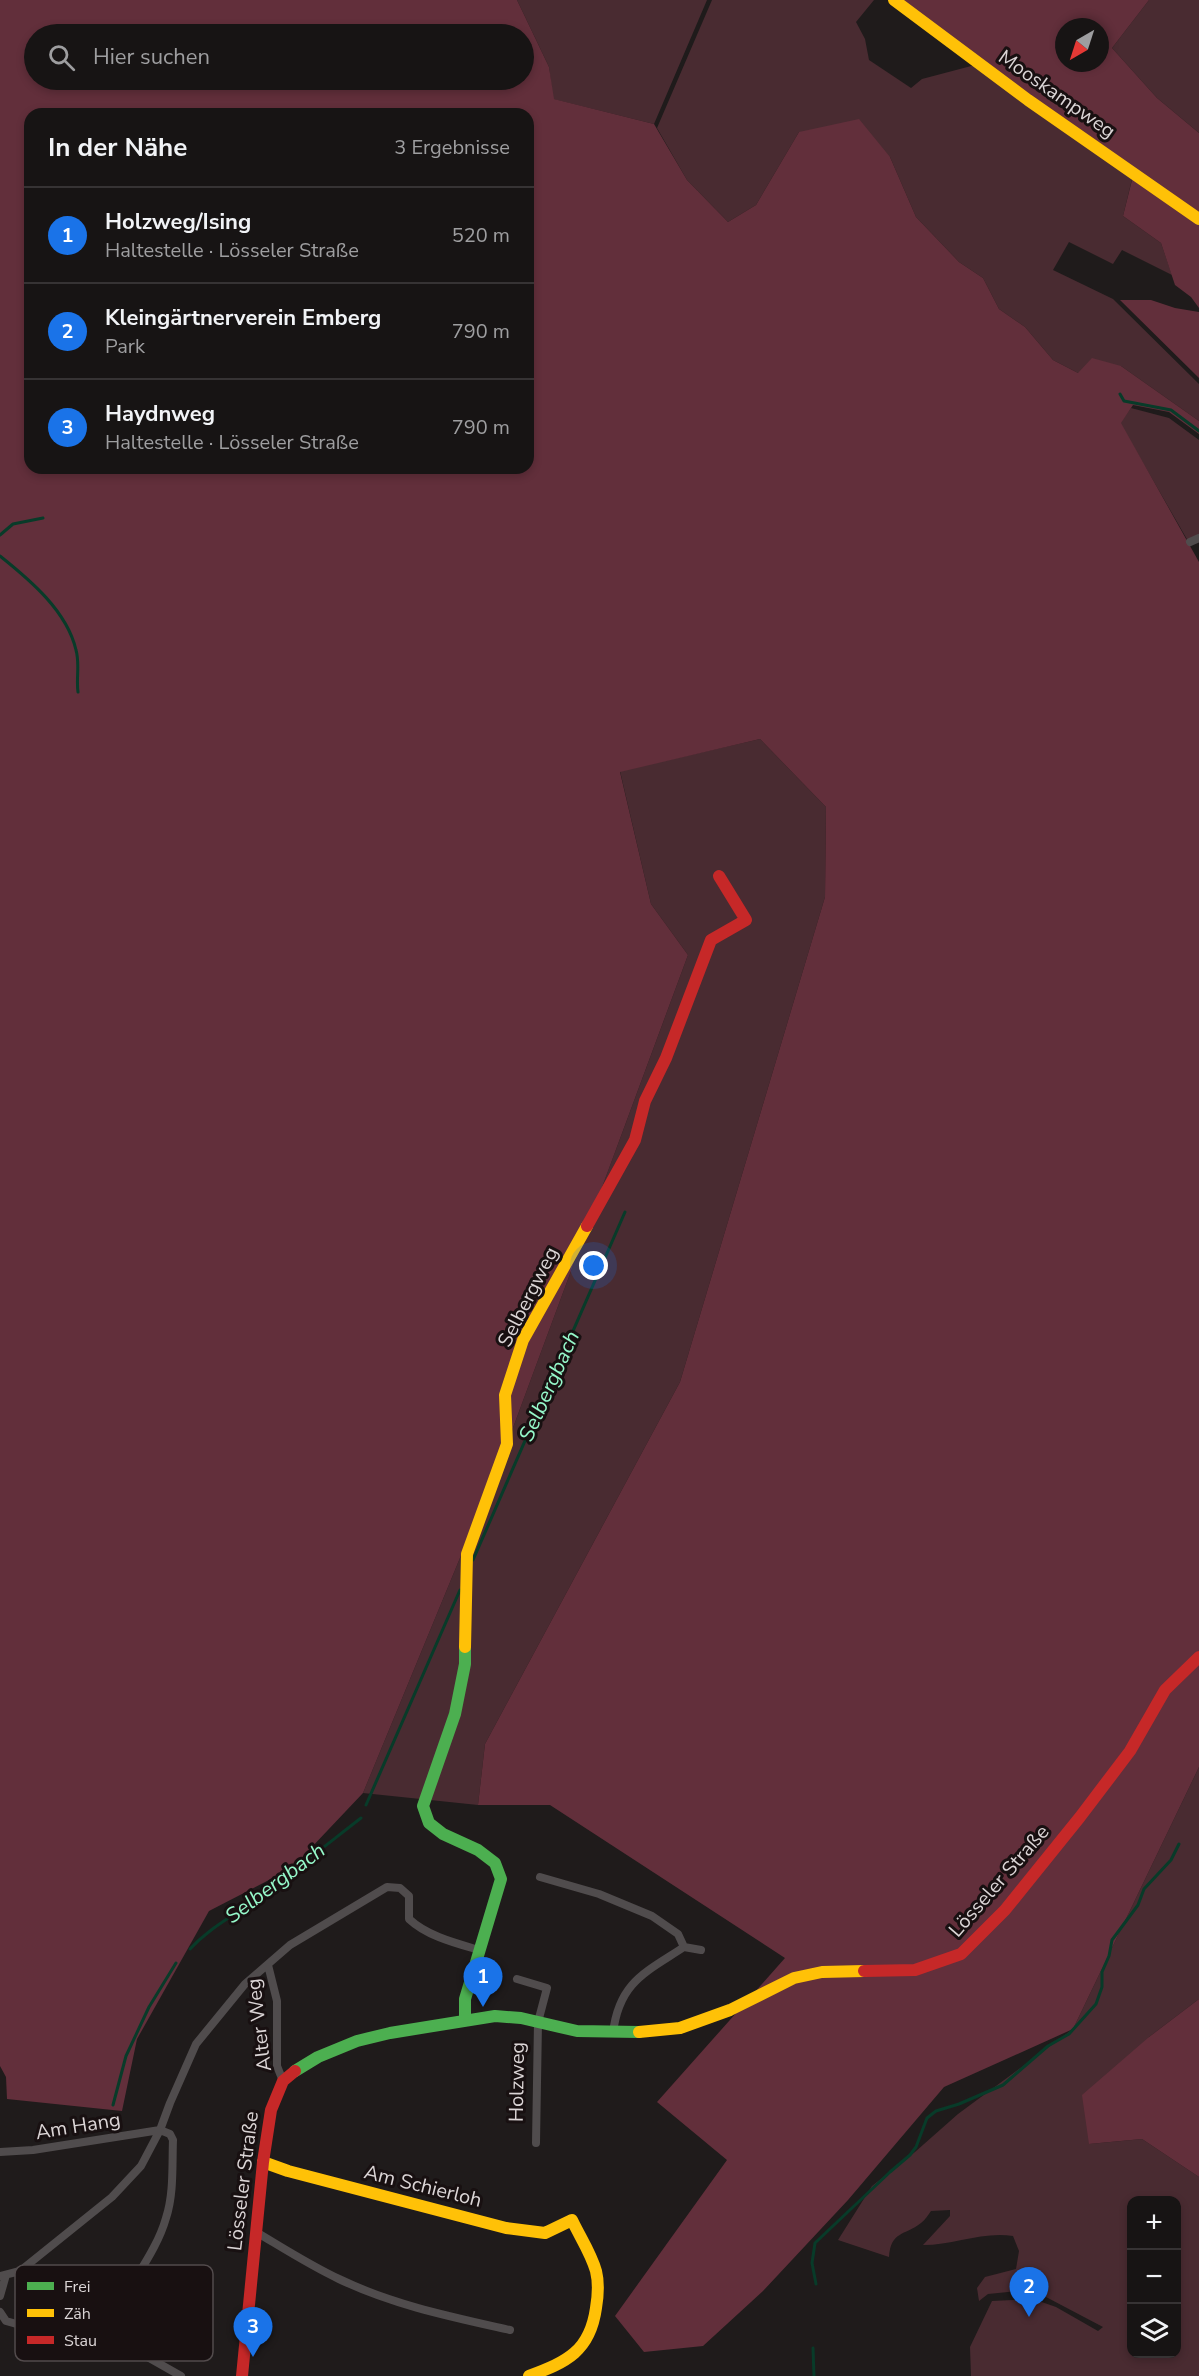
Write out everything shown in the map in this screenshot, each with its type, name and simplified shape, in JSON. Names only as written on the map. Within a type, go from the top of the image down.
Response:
[{"type":"street","name":"Mooskampweg","points":[[894,0],[1028,100],[1199,219]]},
{"type":"street","name":"Selbergweg","points":[[465,2021],[465,1999],[501,1880],[495,1863],[478,1850],[443,1834],[429,1823],[423,1806],[455,1714],[465,1664],[467,1554],[486,1509],[507,1444],[505,1395],[523,1340],[635,1140],[645,1101],[666,1058],[711,940],[746,920],[719,876]]},
{"type":"street","name":"Lösseler Straße","points":[[242,2376],[255,2232],[271,2110],[283,2081],[303,2065],[357,2041],[465,2021],[509,2016],[577,2031],[613,2033],[664,2031],[693,2025],[730,2010],[794,1978],[822,1972],[915,1970],[961,1954],[1005,1910],[1080,1818],[1130,1751],[1165,1690],[1199,1658]]},
{"type":"street","points":[[540,1877],[599,1894],[652,1916],[678,1934],[684,1947]]},
{"type":"street","points":[[27,2265],[112,2197],[141,2166],[160,2130],[196,2044],[245,1984],[290,1945],[387,1887],[400,1888],[409,1896],[409,1919],[416,1925],[451,1942],[479,1950]]},
{"type":"street","points":[[613,2033],[621,2001],[634,1980],[684,1947],[701,1950]]},
{"type":"street","name":"Alter Weg","points":[[268,1965],[277,2001],[278,2066],[283,2081]]},
{"type":"street","points":[[517,1979],[547,1988],[538,2022]]},
{"type":"street","name":"Holzweg","points":[[536,2143],[538,2022]]},
{"type":"street","points":[[143,2265],[166,2218],[172,2183],[173,2140],[170,2134],[160,2130]]},
{"type":"street","name":"Am Hang","points":[[0,2152],[33,2150],[160,2130]]},
{"type":"street","name":"Am Schierloh","points":[[263,2162],[288,2171],[506,2228],[545,2233],[572,2220],[597,2272],[598,2299],[595,2323],[586,2344],[563,2364],[529,2376]]},
{"type":"street","points":[[255,2232],[339,2279],[379,2295],[438,2315],[510,2330]]},
{"type":"street","points":[[0,2296],[3,2275]]},
{"type":"street","points":[[0,2312],[6,2321],[15,2324]]},
{"type":"street","points":[[154,2361],[180,2376]]},
{"type":"shaded area","points":[[0,0],[517,0],[528,24],[24,24],[24,90],[534,90],[534,36],[549,67],[554,99],[654,124],[687,180],[728,222],[756,205],[799,132],[859,119],[890,157],[916,217],[959,262],[983,278],[999,309],[1025,327],[1053,360],[1078,373],[1092,358],[1121,366],[1199,421],[1199,434],[1169,412],[1133,405],[1121,423],[1199,562],[1199,1767],[1073,2029],[944,2087],[848,2200],[763,2291],[703,2346],[644,2352],[615,2316],[727,2160],[657,2102],[785,1958],[550,1805],[478,1805],[485,1744],[680,1382],[825,897],[826,807],[760,739],[620,772],[651,904],[688,955],[507,1444],[363,1793],[292,1868],[209,1911],[137,2039],[122,2111],[7,2099],[6,2077],[0,2066]]},
{"type":"shaded area","points":[[517,0],[707,0],[654,124],[553,99],[549,67],[534,36],[534,24],[528,24]]},
{"type":"shaded area","points":[[712,0],[874,0],[856,22],[865,39],[869,60],[911,88],[922,79],[975,65],[1133,175],[1123,216],[1161,243],[1172,275],[1122,250],[1113,264],[1069,242],[1053,270],[1113,299],[1199,384],[1199,421],[1121,366],[1078,373],[1053,360],[1025,327],[999,309],[983,278],[959,262],[916,217],[890,157],[799,132],[756,205],[728,222],[687,180],[657,128]]},
{"type":"shaded area","points":[[898,0],[1149,0],[1112,48],[1157,98],[1199,133],[1199,308],[1191,297],[1175,285],[1161,243],[1123,216],[1135,168],[1032,98]]},
{"type":"shaded area","points":[[1149,0],[1199,0],[1199,133],[1157,98],[1112,48]]},
{"type":"shaded area","points":[[1120,300],[1151,300],[1175,308],[1199,312],[1199,378]]},
{"type":"shaded area","points":[[1131,408],[1169,418],[1199,440],[1199,535],[1188,541],[1120,423]]},
{"type":"shaded area","points":[[760,739],[826,807],[825,897],[680,1382],[485,1744],[478,1805],[363,1793],[507,1444],[688,955],[651,904],[620,771]]},
{"type":"shaded area","points":[[1199,1767],[1199,1999],[1149,2037],[1089,2144],[1142,2139],[1199,2177],[1199,2376],[971,2376],[970,2347],[992,2301],[1033,2299],[1056,2307],[1098,2331],[1103,2327],[1046,2297],[1038,2289],[1027,2287],[1019,2291],[988,2294],[979,2301],[977,2288],[985,2277],[1016,2269],[1019,2251],[1013,2236],[1002,2235],[923,2245],[950,2216],[950,2210],[931,2211],[921,2223],[899,2235],[892,2243],[889,2257],[838,2240],[872,2186],[958,2114],[1073,2029]]},
{"type":"shaded area","points":[[1199,1999],[1199,2177],[1142,2139],[1089,2144],[1082,2095],[1149,2037]]},
{"type":"waterway","points":[[1120,394],[1124,401],[1171,410],[1199,431]]},
{"type":"waterway","points":[[0,535],[13,524],[43,518]]},
{"type":"waterway","points":[[0,556],[46,597],[65,622],[77,655],[78,692]]},
{"type":"waterway","name":"Selbergbach","points":[[473,1560],[625,1212]]},
{"type":"waterway","name":"Selbergbach","points":[[366,1805],[460,1590]]},
{"type":"waterway","name":"Selbergbach","points":[[190,1949],[212,1929],[267,1891],[361,1818]]},
{"type":"waterway","points":[[816,2284],[812,2263],[815,2243],[910,2155],[916,2147],[927,2118],[936,2111],[1003,2085],[1048,2046],[1069,2034],[1096,2004],[1102,1987],[1102,1972],[1109,1956],[1112,1940],[1138,1905],[1144,1889],[1171,1860],[1179,1844]]},
{"type":"waterway","name":"Selbergbach","points":[[113,2105],[126,2056],[149,2007],[176,1963]]},
{"type":"waterway","points":[[813,2348],[814,2376]]},
{"type":"traffic: fast","points":[[465,1647],[465,1664],[455,1714],[423,1806],[429,1823],[443,1834],[478,1850],[495,1863],[501,1879],[465,1999],[465,2021]]},
{"type":"traffic: fast","points":[[295,2071],[318,2057],[357,2041],[390,2033],[495,2016],[521,2018],[577,2031],[639,2032]]},
{"type":"traffic: slow","points":[[894,0],[1028,100],[1199,219]]},
{"type":"traffic: slow","points":[[465,1647],[467,1554],[507,1444],[505,1395],[523,1340],[587,1226]]},
{"type":"traffic: slow","points":[[639,2032],[680,2028],[730,2010],[794,1978],[822,1972],[864,1971]]},
{"type":"traffic: slow","points":[[263,2162],[288,2171],[506,2228],[545,2233],[572,2220],[596,2271],[598,2294],[593,2323],[582,2345],[574,2353],[555,2366],[529,2376]]},
{"type":"traffic: jam","points":[[587,1226],[635,1140],[645,1101],[666,1058],[711,940],[746,920],[719,876]]},
{"type":"traffic: jam","points":[[864,1971],[915,1970],[961,1954],[1005,1910],[1080,1817],[1130,1751],[1165,1690],[1199,1657]]},
{"type":"traffic: jam","points":[[242,2376],[263,2162],[271,2110],[283,2081],[295,2071]]},
{"type":"place","name":"Holzweg/Ising","points":[[483,2007]]},
{"type":"place","name":"Kleingärtnerverein Emberg","points":[[1029,2317]]},
{"type":"place","name":"Haydnweg","points":[[253,2357]]}]
